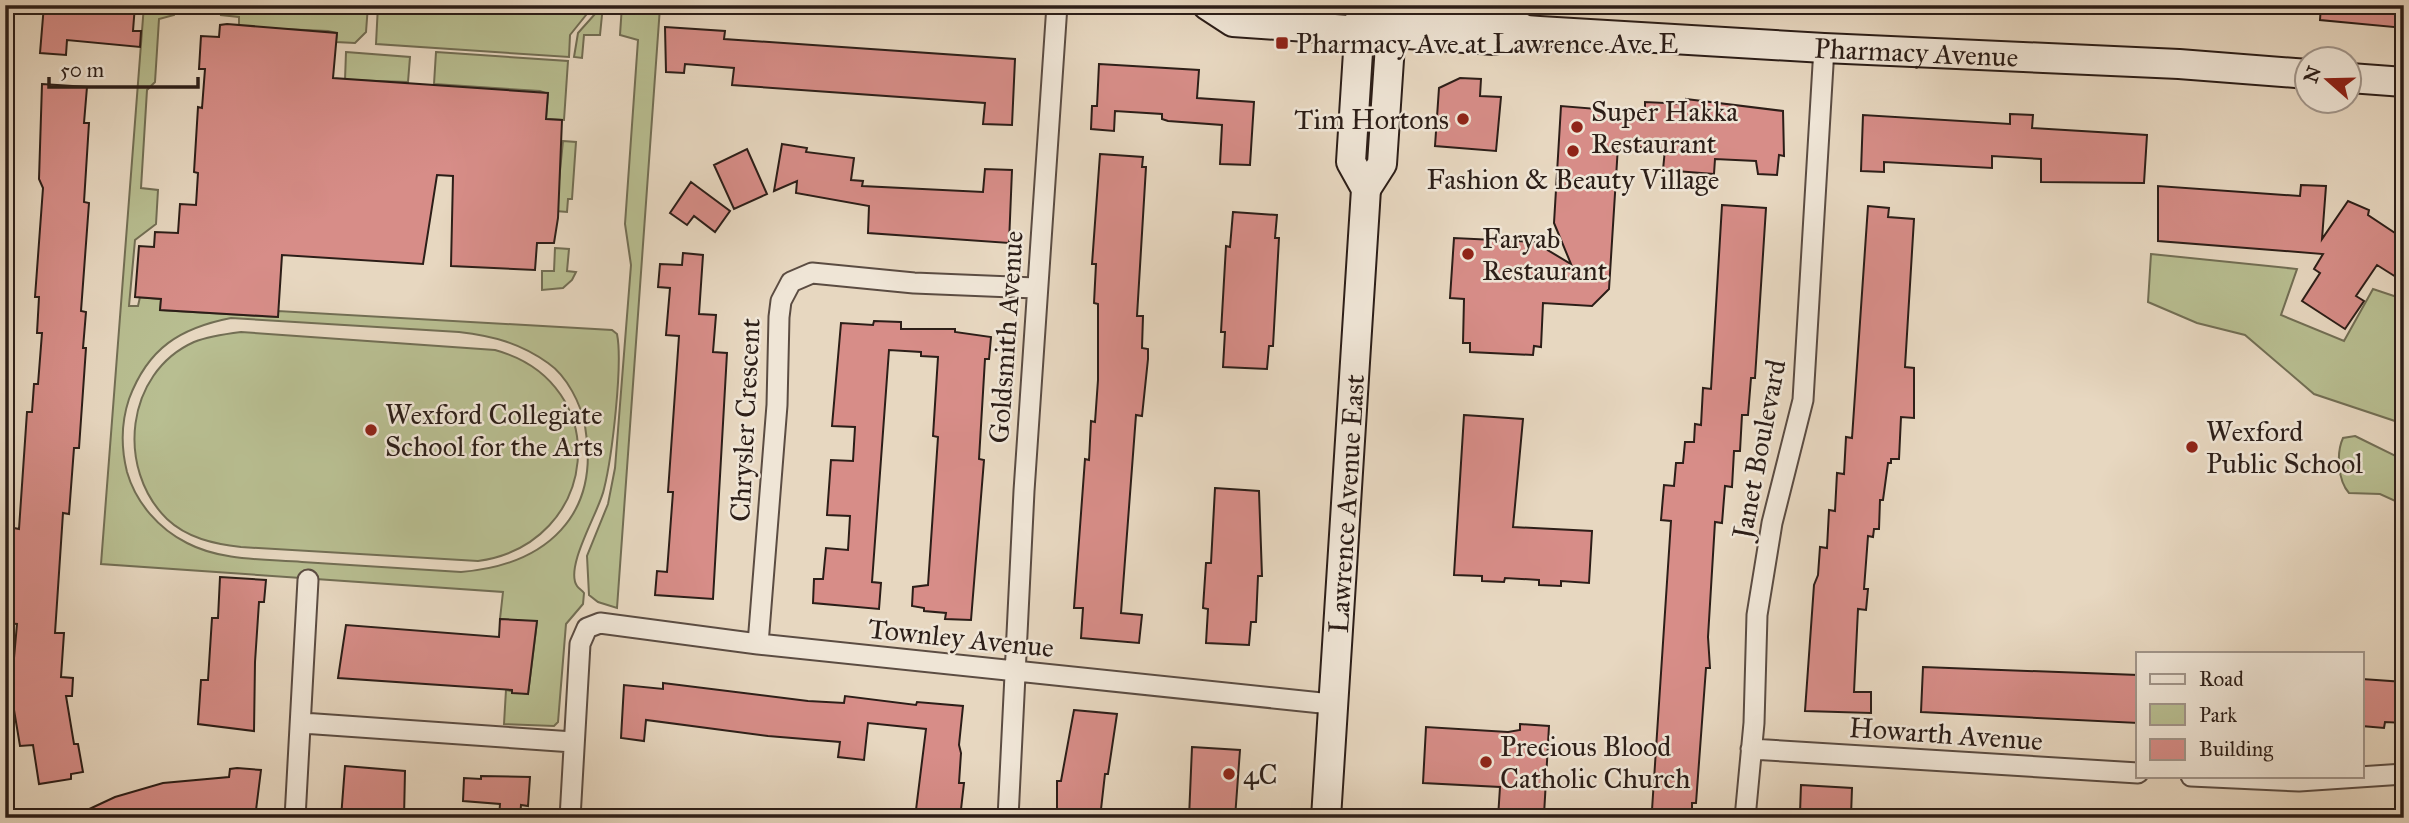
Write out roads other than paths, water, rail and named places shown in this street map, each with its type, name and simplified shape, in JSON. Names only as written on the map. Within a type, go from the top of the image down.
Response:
[{"type":"street","name":"Goldsmith Avenue","points":[[1008,818],[1037,288],[1057,5]]},
{"type":"street","name":"Pharmacy Avenue","points":[[1207,5],[1233,22],[1361,17],[1387,12],[1494,40],[1526,30],[1824,48],[2179,64],[2294,73]]},
{"type":"street","name":"Lawrence Avenue East","points":[[1326,818],[1331,704],[1366,189],[1382,163],[1387,12]]},
{"type":"street","name":"Lawrence Avenue East","points":[[1361,17],[1351,162],[1366,189]]},
{"type":"street","name":"Janet Boulevard","points":[[1745,818],[1759,602],[1772,523],[1802,400],[1824,48]]},
{"type":"street","points":[[2364,79],[2404,82]]},
{"type":"street","name":"Chrysler Crescent","points":[[758,644],[777,405],[779,317],[781,301],[791,282],[812,273],[914,283],[1037,288]]},
{"type":"street","points":[[295,818],[308,580]]},
{"type":"street","name":"Townley Avenue","points":[[573,742],[580,644],[587,628],[600,623],[758,644],[1331,704]]},
{"type":"street","points":[[302,723],[573,742],[570,818]]},
{"type":"street","name":"Howarth Avenue","points":[[1751,750],[2136,773]]},
{"type":"street","points":[[2364,777],[2404,774]]},
{"type":"street","points":[[2235,778],[2300,781],[2345,778]]},
{"type":"place","name":"Pharmacy Ave at Lawrence Ave E","points":[[1282,43]]},
{"type":"place","name":"Tim Hortons","points":[[1463,119]]},
{"type":"place","name":"Super Hakka Restaurant","points":[[1577,127]]},
{"type":"place","name":"Fashion & Beauty Village","points":[[1573,151]]},
{"type":"place","name":"Faryab Restaurant","points":[[1468,254]]},
{"type":"place","name":"Wexford Collegiate School for the Arts","points":[[371,430]]},
{"type":"place","name":"Wexford Public School","points":[[2192,447]]},
{"type":"place","name":"Precious Blood Catholic Church","points":[[1486,762]]},
{"type":"place","name":"4C","points":[[1229,774]]}]
